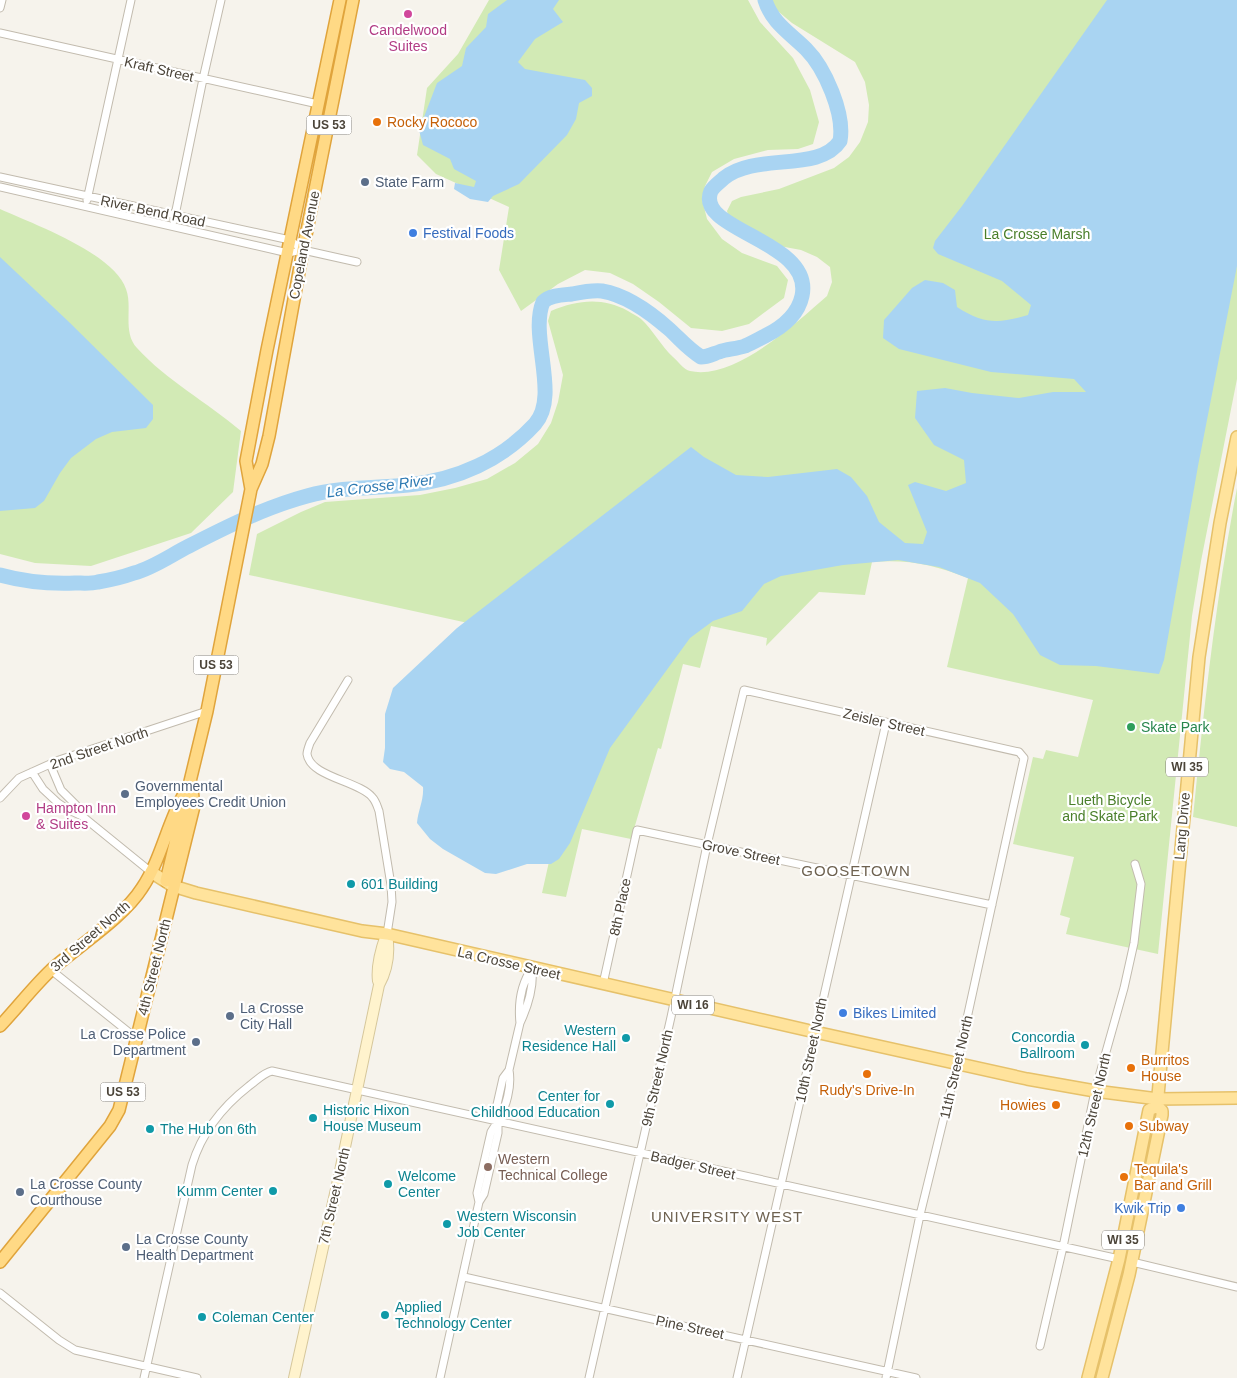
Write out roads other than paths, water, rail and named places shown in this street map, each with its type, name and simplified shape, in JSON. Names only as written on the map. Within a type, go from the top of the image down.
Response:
[{"type":"highway","name":"Copeland Avenue","points":[[251,489],[246,461],[340,0]]},
{"type":"highway","name":"Copeland Avenue","points":[[234,581],[251,489],[262,464],[267,443],[353,0]]},
{"type":"highway","points":[[335,24],[337,35],[331,74],[332,79],[337,84]]},
{"type":"highway","name":"3rd Street North","points":[[170,884],[234,581]]},
{"type":"highway","name":"3rd Street North","points":[[0,1026],[51,970],[123,910],[141,890],[151,872],[176,808],[191,782]]},
{"type":"highway","name":"4th Street North","points":[[0,1262],[110,1126],[119,1110],[170,884]]},
{"type":"main road","name":"Lang Drive","points":[[1157,1102],[1199,657],[1219,532],[1237,437]]},
{"type":"main road","name":"La Crosse Street","points":[[151,872],[170,884],[196,893],[362,931],[387,934],[957,1064]]},
{"type":"main road","name":"7th Street North","points":[[294,1378],[378,985],[383,977],[389,950],[387,934]]},
{"type":"main road","name":"WI 16","points":[[957,1064],[1157,1102],[1237,1098]]},
{"type":"main road","name":"WI 35","points":[[1088,1378],[1119,1259],[1149,1110],[1157,1102],[1162,1115],[1132,1262],[1102,1378]]},
{"type":"street","points":[[0,8],[2,0]]},
{"type":"street","points":[[86,206],[131,0]]},
{"type":"street","points":[[173,225],[221,0]]},
{"type":"street","name":"Kraft Street","points":[[0,33],[318,104]]},
{"type":"street","name":"River Bend Road","points":[[0,177],[290,240],[303,250]]},
{"type":"street","name":"River Bend Road","points":[[0,187],[173,225],[288,253],[303,250],[357,262]]},
{"type":"street","name":"7th Street North","points":[[348,680],[310,743],[307,753],[310,763],[320,770],[363,789],[376,802],[391,885],[392,902],[387,934]]},
{"type":"street","name":"Zeisler Street","points":[[744,690],[1019,752],[1024,756]]},
{"type":"street","name":"9th Street North","points":[[589,1378],[641,1153],[707,845],[744,690]]},
{"type":"street","name":"2nd Street North","points":[[0,798],[18,778],[50,764],[207,711]]},
{"type":"street","name":"10th Street North","points":[[737,1378],[886,723]]},
{"type":"street","name":"11th Street North","points":[[887,1375],[920,1215],[957,1064],[1024,756]]},
{"type":"street","name":"La Crosse Street","points":[[50,764],[61,790],[76,805],[82,816]]},
{"type":"street","name":"La Crosse Street","points":[[32,772],[42,789],[67,809],[82,816],[151,872]]},
{"type":"street","name":"Grove Street","points":[[637,830],[992,905]]},
{"type":"street","name":"8th Place","points":[[603,984],[637,830]]},
{"type":"street","name":"12th Street North","points":[[1040,1346],[1096,1091],[1124,988],[1134,943],[1141,884],[1135,864]]},
{"type":"street","points":[[440,1378],[480,1202],[478,1193],[491,1132],[498,1121],[496,1109],[504,1078],[509,1070],[520,1023],[518,1008],[526,978],[532,968]]},
{"type":"street","points":[[51,970],[136,1038]]},
{"type":"street","name":"Badger Street","points":[[146,1366],[195,1156],[206,1133],[222,1110],[268,1072],[276,1072],[357,1089],[1119,1259]]},
{"type":"street","points":[[1132,1262],[1237,1287]]},
{"type":"street","name":"Pine Street","points":[[464,1277],[745,1339],[887,1375],[916,1378]]},
{"type":"street","points":[[0,1293],[68,1346],[85,1353],[197,1378]]},
{"type":"street","points":[[144,1378],[146,1366]]},
{"type":"water","points":[[507,0],[559,0],[553,9],[563,22],[535,39],[518,62],[525,69],[585,80],[592,88],[592,96],[579,103],[576,119],[567,135],[519,184],[493,196],[488,202],[470,199],[454,189],[455,183],[474,187],[476,181],[454,169],[450,159],[423,145],[419,130],[437,83],[462,66],[466,48],[486,27],[488,14]]},
{"type":"water","points":[[1107,0],[1237,0],[1237,266],[1198,466],[1164,660],[1159,674],[1096,666],[1060,665],[1040,655],[1013,614],[980,583],[939,567],[898,560],[843,565],[781,576],[764,584],[742,611],[713,621],[690,638],[610,748],[570,843],[559,859],[551,864],[527,864],[496,874],[485,873],[443,849],[430,839],[417,823],[423,787],[404,772],[390,769],[383,762],[385,714],[393,688],[457,628],[691,447],[704,457],[736,475],[768,477],[837,469],[851,477],[867,496],[879,522],[905,543],[923,544],[927,532],[908,485],[915,482],[946,491],[966,483],[964,460],[934,445],[915,418],[917,391],[945,388],[1019,398],[1053,392],[1086,392],[1074,379],[991,372],[899,349],[883,338],[884,320],[912,288],[925,280],[943,283],[955,290],[957,307],[975,317],[1000,321],[1028,315],[1031,305],[1002,281],[938,254],[933,248],[935,241],[962,206]]},
{"type":"water","points":[[0,257],[153,405],[153,419],[146,428],[112,432],[96,439],[71,458],[44,501],[35,508],[0,511]]},
{"type":"waterway","name":"La Crosse River","points":[[0,575],[28,581],[56,583],[92,583],[112,579],[148,568],[232,525],[261,512],[307,496],[357,488],[426,482],[461,473],[478,466],[493,458],[522,437],[535,424],[542,412],[545,398],[545,382],[539,331],[540,316],[543,302],[553,297],[594,291],[611,293],[638,306],[655,317],[701,357],[745,346],[784,324],[793,315],[800,303],[802,296],[801,277],[790,262],[774,249],[735,227],[720,216],[711,205],[711,191],[724,178],[737,170],[769,163],[818,157],[830,151],[840,141],[841,130],[832,92],[820,68],[806,49],[772,15],[765,0]]},
{"type":"place","name":"Candelwood Suites","points":[[408,14]]},
{"type":"place","name":"Rocky Rococo","points":[[377,122]]},
{"type":"place","name":"State Farm","points":[[365,182]]},
{"type":"place","name":"Festival Foods","points":[[413,233]]},
{"type":"place","name":"Skate Park","points":[[1131,727]]},
{"type":"place","name":"Governmental Employees Credit Union","points":[[125,794]]},
{"type":"place","name":"Hampton Inn & Suites","points":[[26,816]]},
{"type":"place","name":"601 Building","points":[[351,884]]},
{"type":"place","name":"Bikes Limited","points":[[843,1013]]},
{"type":"place","name":"La Crosse City Hall","points":[[230,1016]]},
{"type":"place","name":"Western Residence Hall","points":[[626,1038]]},
{"type":"place","name":"La Crosse Police Department","points":[[196,1042]]},
{"type":"place","name":"Concordia Ballroom","points":[[1085,1045]]},
{"type":"place","name":"Burritos House","points":[[1131,1068]]},
{"type":"place","name":"Rudy's Drive-In","points":[[867,1074]]},
{"type":"place","name":"Center for Childhood Education","points":[[610,1104]]},
{"type":"place","name":"Howies","points":[[1056,1105]]},
{"type":"place","name":"Historic Hixon House Museum","points":[[313,1118]]},
{"type":"place","name":"Subway","points":[[1129,1126]]},
{"type":"place","name":"The Hub on 6th","points":[[150,1129]]},
{"type":"place","name":"Western Technical College","points":[[488,1167]]},
{"type":"place","name":"Tequila's Bar and Grill","points":[[1124,1177]]},
{"type":"place","name":"Welcome Center","points":[[388,1184]]},
{"type":"place","name":"Kumm Center","points":[[273,1191]]},
{"type":"place","name":"La Crosse County Courthouse","points":[[20,1192]]},
{"type":"place","name":"Kwik Trip","points":[[1181,1208]]},
{"type":"place","name":"Western Wisconsin Job Center","points":[[447,1224]]},
{"type":"place","name":"La Crosse County Health Department","points":[[126,1247]]},
{"type":"place","name":"Applied Technology Center","points":[[385,1315]]},
{"type":"place","name":"Coleman Center","points":[[202,1317]]},
{"type":"district","name":"GOOSETOWN","points":[[856,871]]},
{"type":"district","name":"UNIVERSITY WEST","points":[[727,1217]]},
{"type":"park label","name":"La Crosse Marsh","points":[[1037,234]]},
{"type":"park label","name":"Lueth Bicycle and Skate Park","points":[[1110,808]]}]
